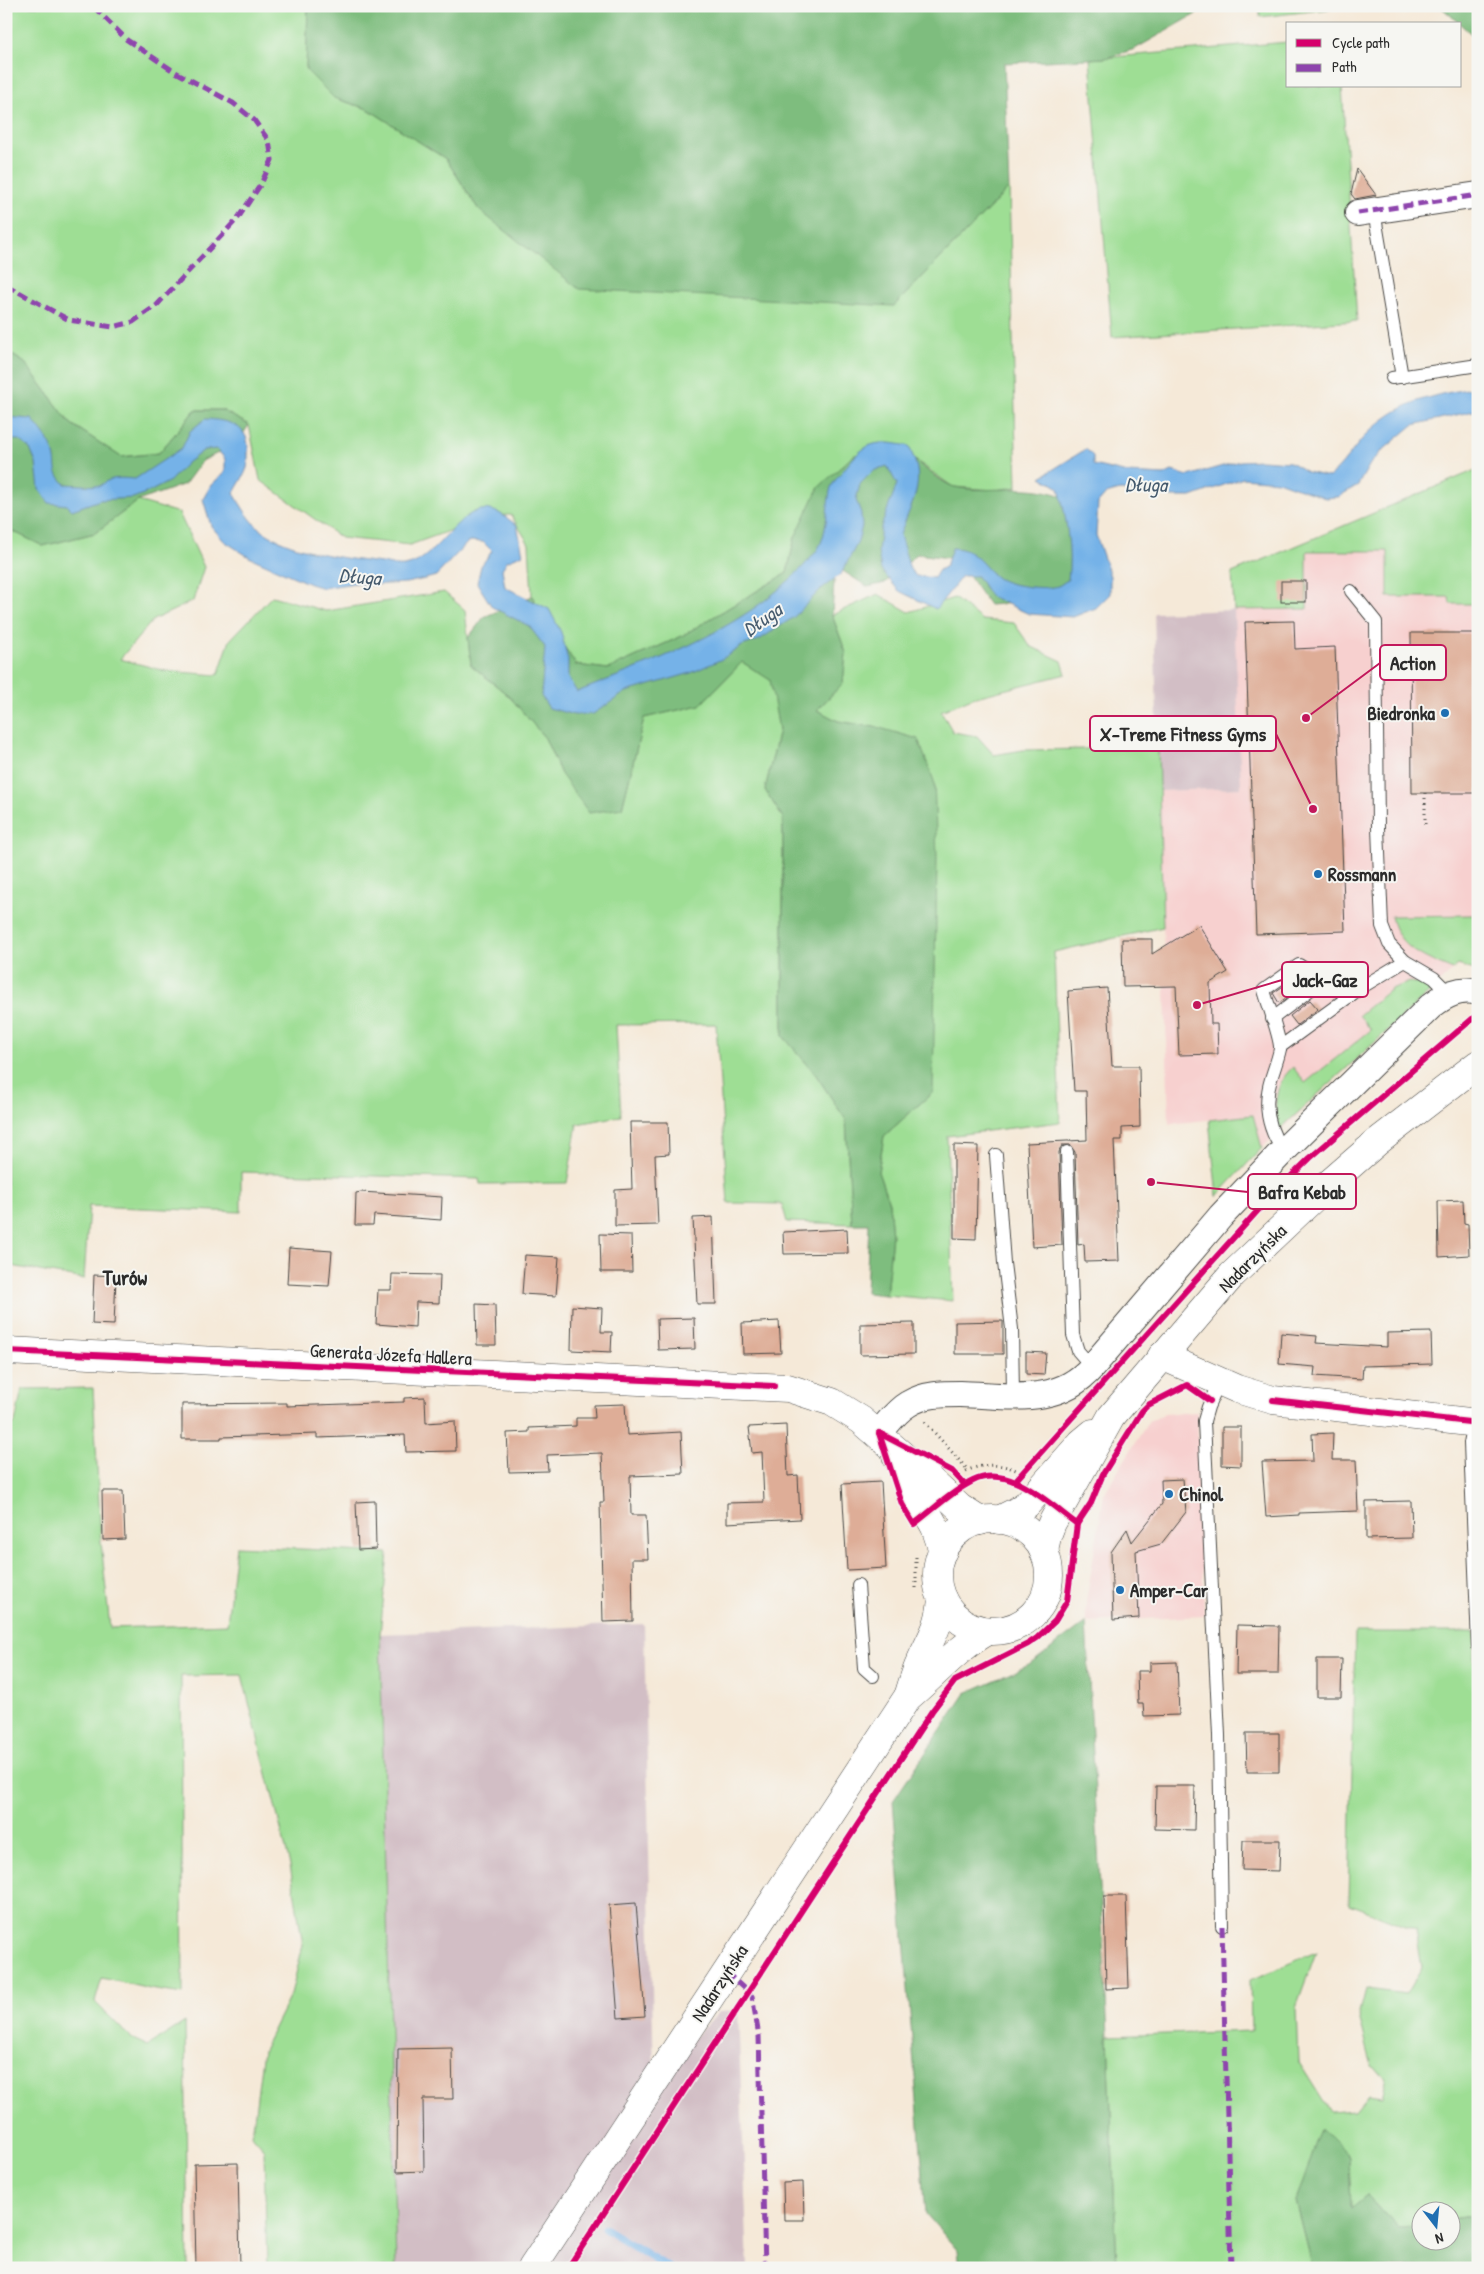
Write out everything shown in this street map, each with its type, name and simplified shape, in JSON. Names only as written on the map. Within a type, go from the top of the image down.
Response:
[{"type":"main road","name":"Nadarzyńska","points":[[989,1520],[1017,1511],[1026,1504],[1081,1443],[1111,1417],[1232,1275],[1323,1190],[1410,1115],[1478,1064]]},
{"type":"main road","name":"Generała Józefa Hallera","points":[[6,1351],[774,1386],[804,1392],[836,1395],[960,1508],[989,1520]]},
{"type":"main road","points":[[1162,1356],[1219,1382],[1253,1395],[1273,1400],[1476,1423]]},
{"type":"main road","name":"Nadarzyńska","points":[[1044,1552],[1052,1523],[1111,1417]]},
{"type":"main road","name":"Generała Józefa Hallera","points":[[886,1441],[935,1527],[943,1551]]},
{"type":"main road","points":[[989,1520],[1018,1525],[1034,1536],[1044,1552],[1049,1571],[1049,1581],[1039,1608],[1032,1616],[1007,1630],[988,1631],[978,1629],[961,1621],[929,1597],[939,1589],[938,1570],[943,1551],[954,1535],[962,1529],[989,1520]]},
{"type":"main road","name":"Nadarzyńska","points":[[532,2268],[907,1698],[918,1667],[937,1631],[941,1615],[929,1597]]},
{"type":"main road","name":"Nadarzyńska","points":[[907,1698],[936,1674],[962,1647],[988,1631]]},
{"type":"street","points":[[1366,212],[1478,195]]},
{"type":"street","points":[[886,1441],[897,1412],[909,1404],[932,1395],[1046,1395],[1074,1384],[1092,1367],[1222,1216],[1283,1151],[1431,1006],[1450,994],[1467,990],[1478,992]]},
{"type":"lane","points":[[1366,212],[1397,378],[1478,365]]},
{"type":"lane","points":[[1351,592],[1376,622],[1381,917],[1384,934],[1389,944],[1405,961],[1434,978],[1450,994]]},
{"type":"lane","points":[[1280,1047],[1349,996],[1405,961]]},
{"type":"lane","points":[[1283,1151],[1274,1139],[1269,1125],[1267,1110],[1270,1082],[1280,1047],[1264,990],[1299,965],[1349,996]]},
{"type":"lane","points":[[1272,1018],[1323,980]]},
{"type":"lane","points":[[1067,1152],[1072,1335],[1078,1351],[1092,1367]]},
{"type":"lane","points":[[996,1155],[1004,1263],[1012,1330],[1013,1395]]},
{"type":"lane","points":[[1219,1382],[1204,1421],[1219,1735],[1222,1926]]},
{"type":"lane","points":[[1476,1423],[1470,1443],[1478,1646]]},
{"type":"lane","points":[[858,1585],[864,1668],[873,1676]]},
{"type":"path","points":[[1425,793],[1426,827]]},
{"type":"path","points":[[921,1417],[968,1470],[992,1465],[1008,1467],[1022,1473]]},
{"type":"path","points":[[916,1547],[929,1597]]},
{"type":"shaded area","points":[[1478,469],[1478,971],[1457,966],[1262,1148],[1253,1115],[1169,1124],[1159,791],[1240,788],[1232,573]]},
{"type":"shaded area","points":[[1234,610],[1241,788],[1159,791],[1154,613]]},
{"type":"shaded area","points":[[1197,1412],[1204,1616],[1086,1622],[1086,1602],[1104,1494],[1148,1422],[1165,1414]]},
{"type":"shaded area","points":[[644,1624],[654,2078],[719,2012],[738,2011],[748,2268],[396,2268],[380,1634]]},
{"type":"green space","points":[[6,6],[308,6],[306,70],[334,98],[368,109],[446,159],[479,210],[894,306],[1009,188],[1017,487],[995,490],[953,487],[904,452],[795,537],[787,573],[680,637],[608,669],[576,665],[532,596],[529,544],[511,515],[479,516],[454,529],[410,545],[341,538],[260,480],[249,425],[222,410],[195,410],[159,453],[121,457],[70,423],[25,363],[6,351]]},
{"type":"green space","points":[[308,6],[1210,6],[1135,49],[1106,58],[1004,63],[1009,188],[894,306],[579,289],[479,210],[446,159],[368,109],[334,98],[306,70]]},
{"type":"green space","points":[[1259,6],[1330,6],[1330,9],[1260,17]]},
{"type":"green space","points":[[1440,6],[1478,6],[1478,40],[1462,26],[1462,22],[1458,22]]},
{"type":"green space","points":[[1286,42],[1286,88],[1342,88],[1357,321],[1112,337],[1090,59]]},
{"type":"green space","points":[[6,351],[25,363],[70,423],[121,457],[159,453],[195,410],[222,410],[249,425],[233,449],[220,452],[202,461],[185,484],[138,501],[95,533],[43,546],[6,528]]},
{"type":"green space","points":[[904,452],[937,477],[955,487],[984,490],[1040,490],[1068,499],[1071,599],[989,605],[957,559],[917,554],[885,583],[868,587],[835,566],[832,615],[846,653],[843,683],[817,710],[838,721],[880,728],[918,739],[934,781],[937,857],[933,1092],[884,1136],[878,1172],[889,1203],[892,1235],[886,1295],[866,1293],[869,1224],[852,1224],[846,1120],[814,1072],[783,1036],[783,818],[765,790],[779,730],[770,680],[742,662],[700,705],[644,718],[622,808],[589,813],[561,774],[545,738],[509,696],[471,665],[468,638],[484,617],[532,596],[576,665],[608,669],[680,637],[787,573],[795,537],[819,487],[854,455]]},
{"type":"green space","points":[[1478,469],[1478,604],[1450,604],[1449,597],[1388,597],[1388,551],[1307,551],[1307,609],[1234,610],[1232,573]]},
{"type":"green space","points":[[138,501],[179,513],[204,567],[193,601],[153,620],[120,659],[166,671],[218,675],[230,640],[272,596],[326,611],[444,592],[465,610],[471,665],[509,696],[545,738],[561,774],[622,808],[644,718],[700,705],[742,662],[771,680],[779,730],[765,790],[783,818],[783,1036],[814,1072],[846,1120],[852,1224],[787,1222],[782,1204],[728,1203],[716,1024],[616,1025],[621,1116],[577,1124],[567,1183],[480,1184],[479,1179],[241,1172],[241,1212],[89,1206],[84,1279],[6,1265],[6,528],[43,546],[95,533]]},
{"type":"green space","points":[[878,594],[909,612],[954,598],[982,620],[1014,623],[1030,646],[1062,661],[1066,674],[972,698],[941,711],[953,732],[977,736],[994,755],[1023,750],[1158,748],[1163,927],[1054,952],[1060,1122],[947,1136],[953,1301],[886,1295],[892,1235],[889,1203],[878,1172],[884,1136],[933,1092],[880,728],[838,721],[817,710],[843,683],[846,653],[832,615]]},
{"type":"green space","points":[[1478,915],[1478,971],[1458,965],[1453,970],[1423,957],[1399,936],[1391,916]]},
{"type":"green space","points":[[1410,982],[1435,987],[1279,1130],[1276,1113],[1277,1096],[1282,1081],[1293,1067],[1305,1083],[1371,1030],[1359,1015],[1391,989]]},
{"type":"green space","points":[[1253,1115],[1262,1148],[1217,1196],[1209,1120]]},
{"type":"green space","points":[[93,1388],[101,1542],[110,1628],[227,1624],[236,1546],[388,1553],[380,1634],[396,2268],[267,2268],[264,2150],[252,2135],[263,2050],[291,1994],[303,1945],[290,1865],[242,1675],[181,1676],[183,1994],[102,1978],[95,2002],[131,2038],[148,2046],[185,2022],[188,2268],[6,2268],[6,1428],[15,1423],[22,1389]]},
{"type":"green space","points":[[1086,1622],[1108,2036],[1117,2268],[960,2268],[958,2251],[926,2214],[893,1801],[966,1693],[1029,1665]]},
{"type":"green space","points":[[1355,1632],[1474,1632],[1478,1770],[1478,2215],[1462,2217],[1462,2202],[1412,2202],[1412,2226],[1398,2228],[1367,2195],[1351,2209],[1349,2157],[1296,2201],[1313,2268],[1117,2268],[1108,2036],[1251,2031],[1250,1980],[1316,1952],[1296,2007],[1298,2061],[1330,2112],[1355,2110],[1368,2094],[1382,2096],[1387,2077],[1372,2067],[1359,2016],[1366,1989],[1407,1994],[1422,1968],[1416,1930],[1349,1904]]},
{"type":"green space","points":[[1321,2129],[1349,2157],[1351,2208],[1367,2195],[1398,2228],[1412,2226],[1412,2252],[1462,2252],[1462,2217],[1478,2215],[1478,2268],[1313,2268],[1296,2201]]},
{"type":"water","name":"Długa","points":[[1478,387],[1478,410],[1413,425],[1382,451],[1370,464],[1358,485],[1338,497],[1325,498],[1278,481],[1243,478],[1191,497],[1173,497],[1120,490],[1106,494],[1098,503],[1096,535],[1110,576],[1110,594],[1096,608],[1073,617],[1029,614],[990,596],[977,576],[962,576],[936,609],[899,591],[881,570],[878,551],[881,527],[897,484],[887,466],[873,471],[860,484],[856,500],[861,513],[862,526],[858,542],[841,574],[821,589],[794,617],[759,640],[742,646],[722,659],[691,673],[626,692],[593,714],[574,715],[549,708],[541,696],[545,647],[529,626],[492,607],[477,583],[481,566],[492,551],[483,542],[469,541],[436,576],[406,583],[370,585],[354,583],[323,588],[249,557],[224,541],[211,526],[203,499],[211,485],[225,472],[225,459],[217,449],[204,450],[187,463],[170,481],[151,491],[133,498],[100,500],[72,510],[67,505],[49,503],[39,489],[36,463],[30,449],[20,440],[6,440],[6,417],[32,419],[50,445],[54,454],[57,473],[65,484],[100,486],[112,479],[135,479],[182,448],[190,431],[205,419],[229,423],[241,430],[248,443],[247,468],[234,493],[247,514],[260,529],[276,539],[305,550],[396,566],[404,566],[416,562],[428,554],[470,514],[482,510],[497,512],[517,525],[523,554],[507,561],[502,569],[505,587],[549,609],[561,632],[568,660],[568,678],[577,692],[642,666],[705,637],[736,620],[764,601],[791,579],[819,547],[833,483],[857,454],[871,445],[887,443],[909,446],[915,461],[918,478],[917,486],[913,503],[900,535],[910,569],[916,576],[934,578],[939,570],[946,566],[952,548],[972,554],[1001,580],[1044,588],[1059,585],[1068,580],[1069,557],[1068,534],[1059,488],[1041,477],[1086,449],[1093,456],[1093,465],[1128,473],[1164,475],[1172,471],[1188,476],[1240,461],[1261,460],[1290,462],[1307,472],[1329,477],[1364,437],[1403,407],[1445,393]]},
{"type":"building","points":[[1357,169],[1376,195],[1355,199],[1351,194]]},
{"type":"building","points":[[1281,581],[1306,581],[1306,602],[1281,602]]},
{"type":"building","points":[[1294,621],[1295,649],[1335,647],[1345,931],[1256,934],[1245,622]]},
{"type":"building","name":"Biedronka","points":[[1411,633],[1478,633],[1478,793],[1412,793]]},
{"type":"building","points":[[1199,925],[1228,972],[1210,983],[1211,1024],[1217,1024],[1218,1054],[1179,1055],[1176,986],[1123,987],[1122,939],[1152,939],[1152,954]]},
{"type":"building","points":[[1294,979],[1300,987],[1279,1003],[1273,993]]},
{"type":"building","points":[[1107,988],[1112,1066],[1139,1066],[1140,1127],[1122,1128],[1122,1140],[1114,1140],[1119,1261],[1085,1262],[1084,1244],[1078,1245],[1075,1152],[1070,1145],[1062,1145],[1059,1152],[1062,1245],[1032,1247],[1027,1143],[1087,1140],[1086,1091],[1074,1091],[1068,991]]},
{"type":"building","points":[[1310,1000],[1318,1009],[1297,1025],[1290,1016]]},
{"type":"building","points":[[630,1122],[668,1122],[669,1154],[655,1155],[658,1225],[615,1226],[615,1190],[632,1189]]},
{"type":"building","points":[[954,1145],[978,1146],[976,1239],[954,1238]]},
{"type":"building","points":[[356,1193],[442,1197],[441,1220],[374,1215],[373,1225],[355,1225]]},
{"type":"building","points":[[1463,1200],[1464,1223],[1468,1224],[1469,1255],[1439,1257],[1438,1201]]},
{"type":"building","points":[[713,1217],[716,1304],[697,1304],[693,1218]]},
{"type":"building","points":[[847,1229],[848,1253],[784,1254],[783,1232]]},
{"type":"building","points":[[600,1234],[631,1235],[632,1272],[601,1272]]},
{"type":"building","points":[[289,1248],[332,1251],[329,1286],[287,1284]]},
{"type":"building","points":[[525,1255],[559,1257],[556,1296],[522,1294]]},
{"type":"building","points":[[392,1274],[440,1275],[439,1303],[416,1302],[415,1327],[376,1324],[378,1290],[391,1290]]},
{"type":"building","points":[[94,1275],[116,1276],[114,1325],[92,1324]]},
{"type":"building","points":[[476,1304],[495,1305],[496,1345],[477,1345]]},
{"type":"building","points":[[572,1306],[602,1308],[601,1332],[612,1332],[611,1352],[571,1350]]},
{"type":"building","points":[[694,1318],[695,1349],[658,1350],[657,1319]]},
{"type":"building","points":[[779,1321],[781,1353],[743,1354],[742,1323]]},
{"type":"building","points":[[1003,1321],[1003,1354],[955,1354],[955,1322]]},
{"type":"building","points":[[914,1323],[914,1354],[860,1355],[860,1324]]},
{"type":"building","points":[[1431,1332],[1432,1364],[1363,1366],[1362,1379],[1314,1376],[1315,1367],[1279,1364],[1281,1333],[1317,1336],[1316,1343],[1387,1347],[1387,1333]]},
{"type":"building","points":[[1026,1352],[1046,1353],[1044,1375],[1026,1374]]},
{"type":"building","points":[[425,1397],[426,1423],[455,1421],[456,1451],[406,1452],[405,1435],[317,1438],[317,1434],[182,1439],[182,1404],[287,1403],[287,1406],[404,1402],[404,1398]]},
{"type":"building","points":[[625,1404],[627,1435],[681,1432],[683,1474],[630,1476],[631,1515],[646,1515],[648,1559],[632,1559],[633,1621],[603,1622],[600,1502],[604,1502],[602,1453],[547,1455],[548,1471],[509,1472],[507,1433],[529,1432],[529,1428],[576,1426],[576,1418],[595,1418],[594,1405]]},
{"type":"building","points":[[786,1425],[788,1476],[798,1475],[800,1519],[727,1523],[727,1503],[764,1502],[762,1452],[752,1453],[749,1427]]},
{"type":"building","points":[[1222,1427],[1241,1427],[1241,1466],[1222,1465]]},
{"type":"building","points":[[1333,1433],[1332,1460],[1356,1460],[1358,1511],[1299,1513],[1299,1515],[1266,1517],[1262,1462],[1313,1461],[1312,1434]]},
{"type":"building","points":[[1183,1479],[1186,1512],[1161,1544],[1136,1551],[1139,1618],[1113,1620],[1111,1552],[1127,1529],[1132,1542],[1162,1504],[1161,1480]]},
{"type":"building","points":[[881,1482],[886,1568],[847,1570],[842,1484]]},
{"type":"building","points":[[102,1491],[123,1491],[125,1539],[103,1540]]},
{"type":"building","points":[[375,1501],[376,1549],[358,1550],[356,1502]]},
{"type":"building","points":[[1411,1501],[1412,1538],[1366,1539],[1366,1502]]},
{"type":"building","points":[[1237,1625],[1279,1626],[1278,1674],[1236,1674]]},
{"type":"building","points":[[1317,1659],[1342,1659],[1341,1697],[1317,1697]]},
{"type":"building","points":[[1177,1662],[1179,1715],[1144,1716],[1143,1704],[1138,1704],[1137,1671],[1150,1671],[1150,1663]]},
{"type":"building","points":[[1246,1733],[1279,1733],[1279,1772],[1247,1772]]},
{"type":"building","points":[[1156,1786],[1195,1786],[1194,1830],[1155,1829]]},
{"type":"building","points":[[1243,1840],[1280,1840],[1279,1871],[1242,1870]]},
{"type":"building","points":[[1104,1896],[1126,1896],[1129,1988],[1106,1989]]},
{"type":"building","points":[[636,1903],[645,2016],[618,2018],[609,1905]]},
{"type":"building","points":[[452,2048],[453,2099],[423,2099],[424,2171],[397,2172],[398,2049]]},
{"type":"building","points":[[238,2163],[240,2268],[196,2268],[194,2164]]},
{"type":"building","points":[[803,2182],[804,2220],[784,2220],[783,2183]]},
{"type":"waterway","points":[[605,2229],[669,2268]]},
{"type":"marked path","points":[[6,285],[69,320],[113,327],[133,322],[157,305],[238,218],[261,184],[272,160],[269,141],[254,120],[233,103],[172,70],[127,40],[93,6]]},
{"type":"marked path","points":[[1358,213],[1478,195]]},
{"type":"marked path","points":[[1222,1926],[1231,2268]]},
{"type":"marked path","points":[[726,1972],[752,1996],[759,2036],[765,2268]]},
{"type":"cycle path","points":[[1016,1480],[1270,1197],[1310,1158],[1478,1014]]},
{"type":"cycle path","points":[[6,1351],[774,1386]]},
{"type":"cycle path","points":[[568,2268],[932,1711],[955,1681],[1028,1644],[1055,1621],[1067,1601],[1077,1524],[1091,1503],[1103,1474],[1142,1411],[1148,1405],[1187,1385],[1210,1401]]},
{"type":"cycle path","points":[[1273,1400],[1478,1423]]},
{"type":"cycle path","points":[[879,1433],[902,1504],[914,1524],[958,1490],[973,1481],[987,1477],[1000,1477],[1028,1488],[1077,1524]]},
{"type":"cycle path","points":[[879,1433],[952,1471],[965,1485]]},
{"type":"place","name":"Biedronka","points":[[1445,713]]},
{"type":"place","name":"Action","points":[[1306,718]]},
{"type":"place","name":"X-Treme Fitness Gyms","points":[[1313,809]]},
{"type":"place","name":"Rossmann","points":[[1318,874]]},
{"type":"place","name":"Jack-Gaz","points":[[1197,1005]]},
{"type":"place","name":"Bafra Kebab","points":[[1151,1182]]},
{"type":"place","name":"Chinol","points":[[1169,1494]]},
{"type":"place","name":"Amper-Car","points":[[1120,1590]]},
{"type":"district","name":"Turów","points":[[125,1277]]}]
